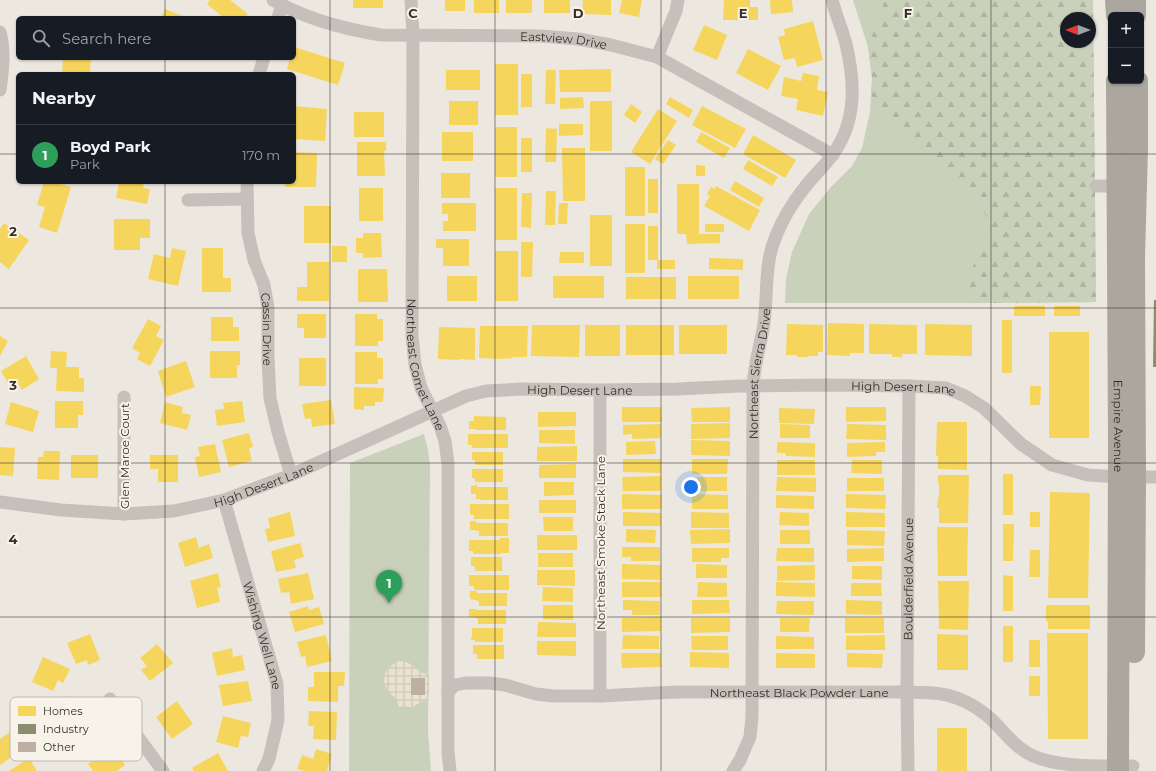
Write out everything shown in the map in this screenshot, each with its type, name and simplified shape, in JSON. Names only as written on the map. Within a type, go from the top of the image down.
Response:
[{"type":"highway","points":[[1116,0],[1117,12]]},
{"type":"highway","points":[[1134,0],[1135,12]]},
{"type":"highway","name":"Empire Avenue","points":[[1117,84],[1117,190],[1127,477]]},
{"type":"highway","name":"Empire Avenue","points":[[1125,769],[1127,477],[1137,148],[1137,84]]},
{"type":"highway","points":[[1117,190],[1127,205],[1126,237],[1134,258]]},
{"type":"street","name":"Northeast Comet Lane","points":[[412,0],[412,336],[415,365],[422,388],[440,426],[445,441],[448,464],[448,752],[450,771]]},
{"type":"street","points":[[657,57],[676,11],[678,0]]},
{"type":"street","name":"Northeast Sierra Drive","points":[[733,771],[740,760],[750,737],[752,717],[753,386],[754,370],[764,322],[770,254],[782,222],[805,187],[833,155],[844,138],[850,120],[853,94],[851,68],[846,43],[832,0]]},
{"type":"street","name":"Eastview Drive","points":[[278,3],[327,24],[358,32],[381,35],[540,36],[578,39],[611,45],[657,57],[833,155]]},
{"type":"street","points":[[278,3],[278,16]]},
{"type":"street","points":[[0,32],[4,64],[0,90]]},
{"type":"street","points":[[260,72],[263,60]]},
{"type":"street","name":"Cassin Drive","points":[[247,184],[248,233],[254,260],[264,285],[268,308],[270,398],[278,432],[292,475]]},
{"type":"street","points":[[1096,186],[1106,186],[1117,190]]},
{"type":"street","points":[[188,200],[247,199]]},
{"type":"street","name":"High Desert Lane","points":[[0,502],[61,510],[124,514],[174,511],[224,500],[292,475],[466,396],[486,391],[523,389],[678,389],[753,386],[909,386],[946,388],[965,396],[984,408],[1021,444],[1052,465],[1088,475],[1156,477]]},
{"type":"street","name":"Boulderfield Avenue","points":[[908,771],[907,692],[909,386]]},
{"type":"street","name":"Northeast Smoke Stack Lane","points":[[600,390],[600,696]]},
{"type":"street","name":"Glen Maroe Court","points":[[124,397],[124,514]]},
{"type":"street","name":"Wishing Well Lane","points":[[224,500],[277,684],[278,720],[269,759],[263,771]]},
{"type":"street","name":"Northeast Black Powder Lane","points":[[448,692],[455,685],[465,683],[490,683],[505,685],[536,694],[553,696],[600,696],[676,692],[907,692],[942,694],[963,701],[984,713],[1020,747],[1032,755],[1048,762],[1125,769]]},
{"type":"street","points":[[142,743],[162,771]]},
{"type":"green space","points":[[853,0],[1093,0],[1093,12],[1060,12],[1060,48],[1093,48],[1096,302],[785,303],[786,279],[792,252],[809,214],[831,187],[852,166],[862,148],[870,112],[872,78],[868,47]]},
{"type":"green space","points":[[885,0],[1093,0],[1093,12],[1060,12],[1060,48],[1093,48],[1096,302],[973,303],[968,277],[991,227],[977,197],[940,170],[871,95],[872,78],[868,47]]},
{"type":"green space","points":[[424,434],[430,466],[428,731],[431,771],[349,771],[350,463]]},
{"type":"shaded area","points":[[399,661],[406,662],[420,672],[429,675],[429,697],[411,708],[406,706],[399,707],[397,700],[388,691],[384,683],[387,669]],"holes":[[[412,678],[425,678],[425,695],[412,695]]]},
{"type":"building: Homes","points":[[210,0],[230,0],[248,14],[246,16],[222,16],[207,4]]},
{"type":"building: Homes","points":[[353,0],[383,0],[383,8],[353,8]]},
{"type":"building: Homes","points":[[445,0],[465,0],[465,11],[445,11]]},
{"type":"building: Homes","points":[[474,0],[499,0],[499,13],[474,13]]},
{"type":"building: Homes","points":[[506,0],[532,0],[532,13],[506,13]]},
{"type":"building: Homes","points":[[544,0],[570,0],[570,13],[544,13]]},
{"type":"building: Homes","points":[[583,0],[611,0],[611,15],[582,14]]},
{"type":"building: Homes","points":[[622,0],[642,0],[639,17],[619,13]]},
{"type":"building: Homes","points":[[724,0],[750,0],[750,7],[758,7],[758,20],[723,20]]},
{"type":"building: Homes","points":[[770,0],[792,0],[793,12],[771,14]]},
{"type":"building: Homes","points":[[165,9],[183,16],[162,16]]},
{"type":"building: Homes","points":[[813,21],[823,60],[797,67],[795,58],[784,60],[778,37],[785,35],[784,29]]},
{"type":"building: Homes","points":[[704,25],[727,35],[717,60],[693,50]]},
{"type":"building: Homes","points":[[296,48],[345,63],[338,85],[287,69],[289,60],[296,60]]},
{"type":"building: Homes","points":[[748,49],[781,66],[768,90],[736,73]]},
{"type":"building: Homes","points":[[63,60],[91,60],[90,72],[62,72]]},
{"type":"building: Homes","points":[[495,64],[518,64],[518,115],[495,115]]},
{"type":"building: Homes","points":[[611,69],[611,92],[560,92],[559,70]]},
{"type":"building: Homes","points":[[446,70],[480,70],[480,90],[446,90]]},
{"type":"building: Homes","points":[[546,70],[556,70],[555,104],[545,104]]},
{"type":"building: Homes","points":[[803,73],[819,76],[817,90],[828,92],[823,116],[796,110],[798,99],[781,96],[784,77],[801,81]]},
{"type":"building: Homes","points":[[521,74],[532,74],[532,107],[521,107]]},
{"type":"building: Homes","points":[[583,97],[584,108],[560,109],[560,98]]},
{"type":"building: Homes","points":[[670,97],[693,110],[689,118],[666,104]]},
{"type":"building: Homes","points":[[449,101],[478,101],[478,125],[449,125]]},
{"type":"building: Homes","points":[[590,101],[612,101],[612,151],[590,151]]},
{"type":"building: Homes","points":[[631,104],[642,112],[635,123],[624,115]]},
{"type":"building: Homes","points":[[296,106],[327,109],[325,141],[296,139]]},
{"type":"building: Homes","points":[[702,106],[746,129],[735,148],[692,125]]},
{"type":"building: Homes","points":[[658,109],[677,121],[650,164],[631,152]]},
{"type":"building: Homes","points":[[354,112],[384,112],[384,137],[354,137]]},
{"type":"building: Homes","points":[[559,124],[583,124],[583,135],[559,136]]},
{"type":"building: Homes","points":[[495,127],[517,127],[517,177],[495,177]]},
{"type":"building: Homes","points":[[546,128],[557,129],[556,162],[545,162]]},
{"type":"building: Homes","points":[[442,132],[473,132],[473,161],[442,161]]},
{"type":"building: Homes","points":[[701,132],[730,148],[724,158],[696,142]]},
{"type":"building: Homes","points":[[753,135],[796,160],[785,178],[743,154]]},
{"type":"building: Homes","points":[[521,138],[532,138],[532,172],[521,172]]},
{"type":"building: Homes","points":[[668,140],[676,145],[663,164],[655,159]]},
{"type":"building: Homes","points":[[357,142],[386,142],[386,151],[384,151],[385,176],[357,176]]},
{"type":"building: Homes","points":[[562,148],[585,148],[585,201],[563,201]]},
{"type":"building: Homes","points":[[296,152],[317,153],[316,187],[285,187],[285,184],[296,184]]},
{"type":"building: Homes","points":[[748,160],[778,177],[772,186],[743,169]]},
{"type":"building: Homes","points":[[696,165],[705,166],[705,176],[696,176]]},
{"type":"building: Homes","points":[[625,167],[645,167],[645,216],[625,216]]},
{"type":"building: Homes","points":[[441,173],[470,173],[470,198],[441,198]]},
{"type":"building: Homes","points":[[648,179],[658,179],[658,213],[648,213]]},
{"type":"building: Homes","points":[[735,181],[764,198],[759,207],[730,190]]},
{"type":"building: Homes","points":[[43,184],[60,184],[71,187],[57,233],[39,227],[45,207],[37,205]]},
{"type":"building: Homes","points":[[119,184],[144,184],[143,188],[150,189],[147,204],[116,198]]},
{"type":"building: Homes","points":[[677,184],[699,184],[699,234],[677,234]]},
{"type":"building: Homes","points":[[716,186],[760,210],[749,231],[704,206],[710,196],[707,194],[711,187],[715,189]]},
{"type":"building: Homes","points":[[359,188],[383,188],[383,221],[359,221]]},
{"type":"building: Homes","points":[[495,188],[517,188],[517,240],[495,240]]},
{"type":"building: Homes","points":[[546,191],[556,191],[555,225],[545,225]]},
{"type":"building: Homes","points":[[522,193],[532,193],[531,228],[521,227]]},
{"type":"building: Homes","points":[[442,203],[476,203],[476,231],[443,231],[443,221],[448,221],[448,214],[442,214]]},
{"type":"building: Homes","points":[[559,203],[568,203],[567,224],[558,224]]},
{"type":"building: Homes","points":[[304,206],[331,206],[331,243],[304,243]]},
{"type":"building: Homes","points":[[590,215],[612,215],[612,266],[590,266]]},
{"type":"building: Homes","points":[[114,219],[150,219],[150,238],[140,238],[140,250],[114,250]]},
{"type":"building: Homes","points":[[4,223],[29,240],[9,269],[0,262],[0,229]]},
{"type":"building: Homes","points":[[625,224],[645,224],[645,273],[625,273]]},
{"type":"building: Homes","points":[[705,224],[724,224],[724,232],[705,232]]},
{"type":"building: Homes","points":[[648,226],[658,226],[658,260],[648,260]]},
{"type":"building: Homes","points":[[363,233],[381,233],[382,257],[363,258],[363,253],[356,253],[356,238],[363,238]]},
{"type":"building: Homes","points":[[686,234],[720,234],[720,243],[687,244]]},
{"type":"building: Homes","points":[[436,239],[469,239],[469,266],[443,266],[443,248],[436,248]]},
{"type":"building: Homes","points":[[521,242],[533,242],[532,277],[521,277]]},
{"type":"building: Homes","points":[[332,246],[347,246],[347,262],[332,262]]},
{"type":"building: Homes","points":[[172,248],[186,251],[178,286],[148,279],[154,254],[170,258]]},
{"type":"building: Homes","points":[[202,248],[223,248],[223,278],[231,278],[231,292],[202,292]]},
{"type":"building: Homes","points":[[495,251],[518,251],[518,301],[495,301]]},
{"type":"building: Homes","points":[[560,252],[584,252],[584,263],[559,263]]},
{"type":"building: Homes","points":[[709,258],[743,259],[743,270],[709,269]]},
{"type":"building: Homes","points":[[657,260],[675,260],[675,269],[657,269]]},
{"type":"building: Homes","points":[[307,262],[329,262],[329,301],[297,301],[297,287],[307,287]]},
{"type":"building: Homes","points":[[358,269],[387,269],[388,302],[358,302]]},
{"type":"building: Homes","points":[[447,276],[477,276],[477,301],[447,301]]},
{"type":"building: Homes","points":[[553,276],[604,276],[604,298],[553,298]]},
{"type":"building: Homes","points":[[688,276],[739,276],[739,299],[688,299]]},
{"type":"building: Homes","points":[[626,277],[676,277],[676,299],[626,299]]},
{"type":"building: Homes","points":[[1014,306],[1045,306],[1045,316],[1014,316]]},
{"type":"building: Homes","points":[[1054,306],[1080,306],[1080,316],[1054,316]]},
{"type":"building: Homes","points":[[297,314],[326,314],[326,338],[304,338],[304,328],[297,328]]},
{"type":"building: Homes","points":[[355,314],[377,314],[377,319],[383,319],[383,341],[378,341],[378,346],[355,346]]},
{"type":"building: Homes","points":[[211,317],[233,317],[233,327],[239,327],[239,341],[211,341]]},
{"type":"building: Homes","points":[[148,319],[161,326],[156,336],[164,340],[150,366],[137,359],[140,353],[132,348]]},
{"type":"building: Homes","points":[[1002,320],[1012,320],[1012,373],[1002,373]]},
{"type":"building: Homes","points":[[828,323],[864,324],[864,353],[850,353],[850,356],[827,355]]},
{"type":"building: Homes","points":[[787,324],[823,325],[823,352],[818,352],[818,356],[808,357],[786,355]]},
{"type":"building: Homes","points":[[869,324],[917,325],[917,354],[902,354],[902,357],[892,357],[892,354],[869,354]]},
{"type":"building: Homes","points":[[925,324],[972,325],[972,356],[925,355]]},
{"type":"building: Homes","points":[[532,325],[580,325],[579,357],[531,356]]},
{"type":"building: Homes","points":[[585,325],[620,325],[620,356],[585,356]]},
{"type":"building: Homes","points":[[626,325],[674,325],[674,355],[626,355]]},
{"type":"building: Homes","points":[[679,325],[727,325],[727,354],[679,354]]},
{"type":"building: Homes","points":[[480,326],[528,326],[527,357],[501,359],[479,358]]},
{"type":"building: Homes","points":[[439,327],[475,328],[475,360],[438,359]]},
{"type":"building: Homes","points":[[1049,332],[1089,332],[1089,438],[1049,438]]},
{"type":"building: Homes","points":[[0,336],[8,341],[0,356]]},
{"type":"building: Homes","points":[[51,351],[67,352],[66,367],[79,367],[79,378],[84,378],[84,392],[56,391],[57,368],[50,368]]},
{"type":"building: Homes","points":[[210,351],[240,351],[240,365],[237,365],[237,378],[210,378]]},
{"type":"building: Homes","points":[[355,352],[377,352],[377,358],[383,358],[383,379],[378,379],[378,384],[355,384]]},
{"type":"building: Homes","points":[[26,356],[39,379],[22,390],[15,379],[8,383],[1,371]]},
{"type":"building: Homes","points":[[299,358],[326,358],[326,386],[299,386]]},
{"type":"building: Homes","points":[[186,361],[195,387],[166,397],[158,371]]},
{"type":"building: Homes","points":[[1030,386],[1041,386],[1040,405],[1030,405]]},
{"type":"building: Homes","points":[[354,387],[384,388],[383,402],[375,402],[375,406],[364,406],[364,410],[354,409]]},
{"type":"building: Homes","points":[[331,400],[335,424],[312,427],[311,418],[305,419],[302,404]]},
{"type":"building: Homes","points":[[55,401],[83,401],[83,415],[78,415],[78,428],[55,428]]},
{"type":"building: Homes","points":[[242,401],[245,422],[217,426],[215,410],[224,409],[223,403]]},
{"type":"building: Homes","points":[[11,402],[39,411],[33,432],[5,424]]},
{"type":"building: Homes","points":[[165,402],[183,407],[182,413],[191,415],[187,430],[160,423]]},
{"type":"building: Homes","points":[[622,407],[661,407],[662,422],[622,422]]},
{"type":"building: Homes","points":[[730,407],[730,422],[692,422],[691,408]]},
{"type":"building: Homes","points":[[846,407],[886,407],[886,421],[846,422]]},
{"type":"building: Homes","points":[[779,408],[815,409],[814,424],[779,423]]},
{"type":"building: Homes","points":[[538,412],[576,412],[576,426],[538,427]]},
{"type":"building: Homes","points":[[474,416],[506,417],[506,430],[469,429],[469,421],[474,421]]},
{"type":"building: Homes","points":[[937,422],[967,422],[967,470],[938,469],[938,456],[936,456]]},
{"type":"building: Homes","points":[[730,423],[730,438],[691,439],[691,424]]},
{"type":"building: Homes","points":[[661,424],[661,438],[632,439],[632,434],[623,435],[623,425]]},
{"type":"building: Homes","points":[[780,424],[810,425],[810,438],[780,438]]},
{"type":"building: Homes","points":[[847,424],[886,425],[886,440],[846,439]]},
{"type":"building: Homes","points":[[539,430],[575,430],[575,444],[539,443]]},
{"type":"building: Homes","points":[[249,433],[253,447],[249,448],[252,461],[229,467],[222,440]]},
{"type":"building: Homes","points":[[468,434],[508,434],[508,448],[472,448],[472,445],[468,445]]},
{"type":"building: Homes","points":[[691,440],[730,441],[730,456],[691,455]]},
{"type":"building: Homes","points":[[655,441],[656,454],[626,455],[626,442]]},
{"type":"building: Homes","points":[[777,442],[815,443],[815,457],[786,456],[786,453],[777,453]]},
{"type":"building: Homes","points":[[885,442],[885,452],[876,452],[876,456],[847,457],[847,443]]},
{"type":"building: Homes","points":[[215,444],[221,472],[199,477],[195,457],[200,456],[198,447]]},
{"type":"building: Homes","points":[[577,446],[577,461],[537,461],[537,447]]},
{"type":"building: Homes","points":[[0,447],[15,448],[13,476],[0,475]]},
{"type":"building: Homes","points":[[44,451],[60,451],[59,480],[37,479],[38,457],[43,457]]},
{"type":"building: Homes","points":[[472,452],[503,452],[503,465],[475,465],[475,460],[472,460]]},
{"type":"building: Homes","points":[[71,455],[98,455],[98,478],[71,478]]},
{"type":"building: Homes","points":[[150,455],[178,455],[178,482],[158,482],[158,469],[150,469]]},
{"type":"building: Homes","points":[[623,459],[661,459],[661,473],[623,472]]},
{"type":"building: Homes","points":[[692,459],[728,459],[727,474],[692,474]]},
{"type":"building: Homes","points":[[777,460],[815,460],[815,475],[777,475]]},
{"type":"building: Homes","points":[[852,460],[882,460],[882,474],[851,473]]},
{"type":"building: Homes","points":[[576,464],[576,478],[539,478],[539,465]]},
{"type":"building: Homes","points":[[472,469],[503,469],[503,482],[475,482],[475,478],[472,478]]},
{"type":"building: Homes","points":[[1003,474],[1013,474],[1013,515],[1003,515]]},
{"type":"building: Homes","points":[[938,475],[969,475],[968,523],[939,523],[939,508],[937,508],[939,497]]},
{"type":"building: Homes","points":[[661,476],[661,491],[623,491],[622,477]]},
{"type":"building: Homes","points":[[697,477],[727,477],[727,491],[697,491]]},
{"type":"building: Homes","points":[[777,477],[816,478],[816,492],[776,491]]},
{"type":"building: Homes","points":[[847,478],[884,478],[884,491],[847,491]]},
{"type":"building: Homes","points":[[544,482],[574,482],[574,495],[544,496]]},
{"type":"building: Homes","points":[[477,485],[477,487],[508,487],[508,500],[476,499],[476,494],[471,494],[471,486]]},
{"type":"building: Homes","points":[[1050,492],[1090,493],[1088,598],[1048,598]]},
{"type":"building: Homes","points":[[622,494],[662,495],[661,509],[622,509]]},
{"type":"building: Homes","points":[[692,494],[728,495],[728,509],[692,509]]},
{"type":"building: Homes","points":[[846,494],[886,495],[885,509],[846,508]]},
{"type":"building: Homes","points":[[776,495],[814,496],[814,509],[776,508]]},
{"type":"building: Homes","points":[[539,500],[576,500],[576,513],[539,513]]},
{"type":"building: Homes","points":[[470,504],[509,504],[509,519],[474,519],[474,515],[470,515]]},
{"type":"building: Homes","points":[[290,512],[295,536],[268,542],[265,529],[270,528],[268,518]]},
{"type":"building: Homes","points":[[623,512],[661,513],[661,526],[623,526]]},
{"type":"building: Homes","points":[[691,512],[729,513],[729,528],[691,528]]},
{"type":"building: Homes","points":[[780,512],[809,513],[809,526],[779,525]]},
{"type":"building: Homes","points":[[846,512],[885,513],[885,527],[846,527]]},
{"type":"building: Homes","points":[[1030,512],[1040,512],[1040,527],[1030,527]]},
{"type":"building: Homes","points":[[543,517],[573,517],[573,531],[544,531]]},
{"type":"building: Homes","points":[[470,521],[476,521],[476,523],[508,523],[508,536],[479,536],[479,531],[470,530]]},
{"type":"building: Homes","points":[[1003,524],[1014,524],[1013,561],[1003,561]]},
{"type":"building: Homes","points":[[937,527],[968,527],[967,576],[938,576]]},
{"type":"building: Homes","points":[[626,529],[656,530],[655,543],[626,542]]},
{"type":"building: Homes","points":[[730,529],[730,543],[691,544],[690,530]]},
{"type":"building: Homes","points":[[780,530],[810,530],[810,544],[780,544]]},
{"type":"building: Homes","points":[[847,530],[885,531],[884,546],[847,545]]},
{"type":"building: Homes","points":[[537,535],[577,535],[577,550],[537,550]]},
{"type":"building: Homes","points":[[196,537],[199,548],[209,544],[213,558],[185,567],[178,543]]},
{"type":"building: Homes","points":[[500,538],[509,538],[509,553],[473,554],[473,551],[469,551],[469,540],[500,540]]},
{"type":"building: Homes","points":[[300,543],[304,557],[294,560],[296,568],[276,572],[271,551]]},
{"type":"building: Homes","points":[[622,547],[660,547],[660,561],[631,561],[631,557],[622,557]]},
{"type":"building: Homes","points":[[692,548],[729,548],[729,558],[721,558],[721,562],[692,562]]},
{"type":"building: Homes","points":[[777,548],[814,548],[814,562],[776,561]]},
{"type":"building: Homes","points":[[884,548],[884,561],[847,562],[847,549]]},
{"type":"building: Homes","points":[[1030,550],[1040,550],[1040,577],[1029,577]]},
{"type":"building: Homes","points":[[538,553],[573,553],[573,567],[538,567]]},
{"type":"building: Homes","points":[[471,557],[502,557],[502,571],[475,571],[475,566],[471,566]]},
{"type":"building: Homes","points":[[622,564],[661,565],[661,580],[622,579]]},
{"type":"building: Homes","points":[[696,564],[727,565],[727,578],[696,578]]},
{"type":"building: Homes","points":[[815,565],[815,580],[777,581],[777,566]]},
{"type":"building: Homes","points":[[852,566],[882,566],[882,580],[852,579]]},
{"type":"building: Homes","points":[[537,570],[575,570],[575,586],[537,585]]},
{"type":"building: Homes","points":[[218,573],[221,587],[217,588],[220,602],[197,608],[190,581]]},
{"type":"building: Homes","points":[[308,573],[314,599],[291,604],[289,592],[281,593],[278,579]]},
{"type":"building: Homes","points":[[469,575],[509,575],[509,590],[474,590],[474,586],[469,586]]},
{"type":"building: Homes","points":[[1003,575],[1013,576],[1013,611],[1003,611]]},
{"type":"building: Homes","points":[[938,581],[969,581],[968,630],[939,629]]},
{"type":"building: Homes","points":[[622,582],[661,582],[661,597],[622,597]]},
{"type":"building: Homes","points":[[698,582],[727,583],[727,597],[697,597]]},
{"type":"building: Homes","points":[[776,582],[815,583],[815,597],[776,596]]},
{"type":"building: Homes","points":[[851,583],[881,583],[882,596],[851,596]]},
{"type":"building: Homes","points":[[543,587],[573,588],[573,602],[542,601]]},
{"type":"building: Homes","points":[[470,591],[477,591],[477,593],[507,593],[507,606],[479,606],[479,601],[470,599]]},
{"type":"building: Homes","points":[[623,600],[660,601],[660,615],[632,615],[632,610],[623,610]]},
{"type":"building: Homes","points":[[692,600],[729,600],[730,613],[692,614]]},
{"type":"building: Homes","points":[[846,600],[882,601],[882,615],[846,614]]},
{"type":"building: Homes","points":[[777,601],[814,601],[814,615],[776,614]]},
{"type":"building: Homes","points":[[543,605],[573,605],[573,620],[543,619]]},
{"type":"building: Homes","points":[[1046,605],[1090,605],[1090,629],[1048,629],[1048,621],[1046,621]]},
{"type":"building: Homes","points":[[308,606],[309,610],[319,607],[324,624],[295,632],[289,612]]},
{"type":"building: Homes","points":[[469,609],[506,610],[506,624],[478,624],[478,618],[469,617]]},
{"type":"building: Homes","points":[[661,617],[661,631],[622,632],[622,618]]},
{"type":"building: Homes","points":[[691,618],[730,618],[730,632],[691,633]]},
{"type":"building: Homes","points":[[780,618],[810,618],[809,632],[780,632]]},
{"type":"building: Homes","points":[[845,618],[884,618],[884,633],[845,633]]},
{"type":"building: Homes","points":[[538,622],[576,623],[576,637],[537,637]]},
{"type":"building: Homes","points":[[1003,626],[1013,626],[1013,662],[1003,662]]},
{"type":"building: Homes","points":[[472,628],[503,628],[503,642],[475,642],[475,640],[471,640]]},
{"type":"building: Homes","points":[[1047,633],[1088,633],[1088,739],[1048,739]]},
{"type":"building: Homes","points":[[90,634],[100,660],[88,665],[87,660],[76,664],[67,643]]},
{"type":"building: Homes","points":[[937,634],[968,635],[968,670],[937,670]]},
{"type":"building: Homes","points":[[326,635],[332,661],[307,667],[305,656],[301,657],[297,642]]},
{"type":"building: Homes","points":[[623,635],[659,636],[659,649],[622,649]]},
{"type":"building: Homes","points":[[885,635],[885,650],[846,650],[846,636]]},
{"type":"building: Homes","points":[[691,636],[728,636],[728,650],[692,650]]},
{"type":"building: Homes","points":[[776,636],[814,637],[814,649],[776,649]]},
{"type":"building: Homes","points":[[1029,640],[1040,640],[1040,667],[1029,667]]},
{"type":"building: Homes","points":[[537,641],[576,641],[576,656],[537,655]]},
{"type":"building: Homes","points":[[157,644],[173,663],[150,681],[141,670],[147,666],[140,658]]},
{"type":"building: Homes","points":[[473,645],[504,645],[504,659],[477,659],[477,654],[473,654]]},
{"type":"building: Homes","points":[[232,648],[233,657],[242,655],[245,670],[217,676],[212,653]]},
{"type":"building: Homes","points":[[690,652],[729,653],[729,668],[690,667]]},
{"type":"building: Homes","points":[[621,653],[661,653],[661,667],[622,668]]},
{"type":"building: Homes","points":[[776,653],[815,654],[815,668],[776,668]]},
{"type":"building: Homes","points":[[847,653],[883,654],[882,668],[847,667]]},
{"type":"building: Homes","points":[[43,657],[70,669],[63,683],[58,680],[53,691],[32,682]]},
{"type":"building: Homes","points":[[314,672],[345,672],[344,686],[338,686],[338,702],[308,701],[308,687],[314,687]]},
{"type":"building: Homes","points":[[1029,676],[1040,676],[1040,696],[1029,696]]},
{"type":"building: Homes","points":[[248,681],[252,701],[223,706],[219,685]]},
{"type":"building: Homes","points":[[177,701],[193,724],[172,739],[156,717]]},
{"type":"building: Homes","points":[[309,711],[337,712],[336,740],[313,739],[314,726],[308,726]]},
{"type":"building: Homes","points":[[223,716],[251,723],[248,737],[241,736],[238,748],[216,742]]},
{"type":"building: Homes","points":[[937,728],[967,728],[967,771],[937,771]]},
{"type":"building: Homes","points":[[10,732],[10,758],[0,765],[0,739]]},
{"type":"building: Homes","points":[[316,749],[332,754],[327,771],[305,771],[297,769],[302,755],[313,759]]},
{"type":"building: Homes","points":[[218,753],[228,771],[194,771],[192,768]]},
{"type":"building: Homes","points":[[24,761],[31,761],[37,771],[9,771]]},
{"type":"building: Homes","points":[[92,761],[122,761],[125,765],[117,771],[93,771],[88,764]]},
{"type":"building: Industry","points":[[1154,300],[1156,300],[1156,367],[1153,367]]},
{"type":"building: Other","points":[[411,678],[425,678],[425,695],[411,695]]},
{"type":"place","name":"Boyd Park","points":[[389,603]]}]
